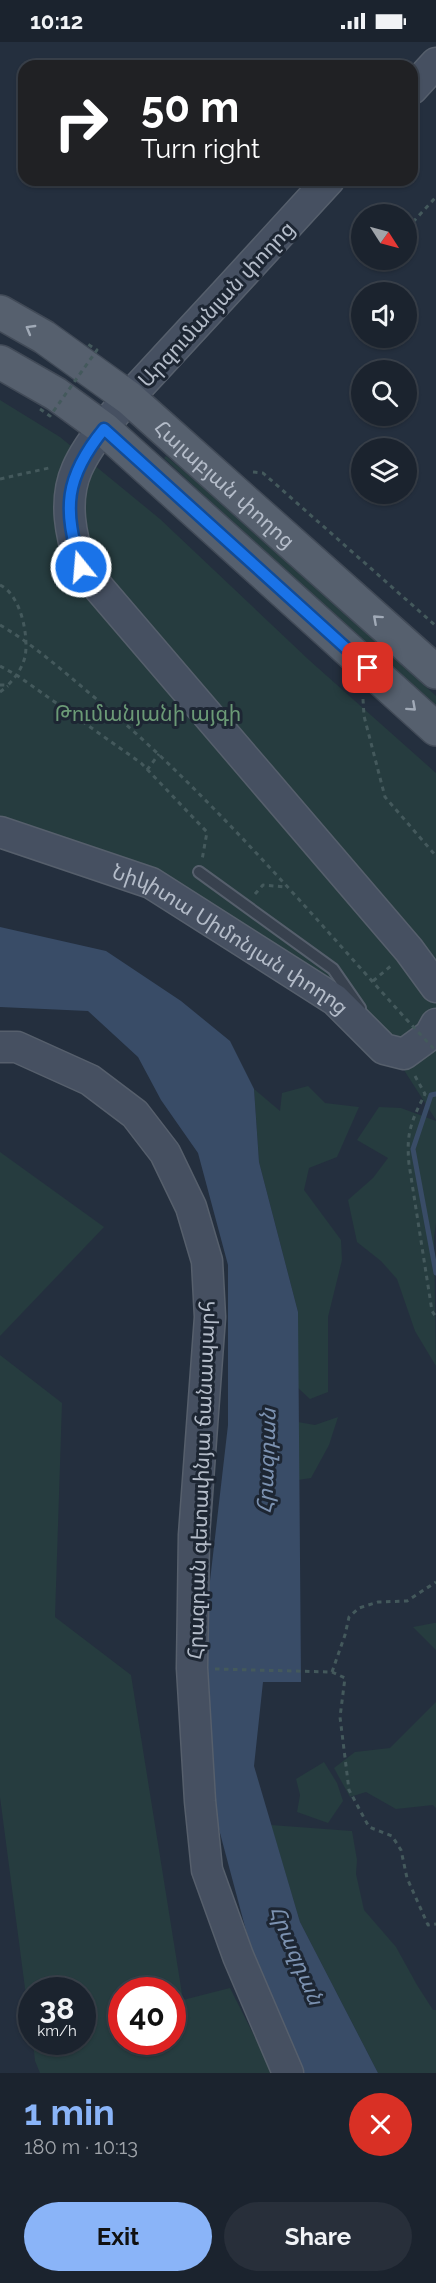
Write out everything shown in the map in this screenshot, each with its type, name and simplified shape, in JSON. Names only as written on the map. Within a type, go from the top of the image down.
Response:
[{"type":"main road","name":"Հալաբյան փողոց","points":[[0,312],[44,337],[129,398],[436,672]]},
{"type":"main road","name":"Հալաբյան փողոց","points":[[0,362],[56,394],[104,429],[436,729]]},
{"type":"street","name":"Արզումանյան փողոց","points":[[104,429],[129,398],[323,186]]},
{"type":"street","points":[[104,429],[87,450],[70,490],[72,539],[81,567],[409,950],[436,987]]},
{"type":"street","name":"Նիկիտա Սիմոնյան փողոց","points":[[0,831],[152,883],[334,1000],[384,1050]]},
{"type":"street","points":[[384,1050],[404,1054],[430,1035],[436,1024]]},
{"type":"street","name":"Հրազդան գետափնյա ճանապարհ","points":[[0,1047],[17,1047],[90,1080],[135,1114],[165,1153],[191,1208],[207,1261],[210,1317],[194,1535],[192,1668],[200,1801],[207,1870],[238,1956],[288,2073]]},
{"type":"lane","points":[[200,872],[333,969],[352,995],[384,1050]]},
{"type":"path","points":[[417,217],[436,197]]},
{"type":"path","points":[[40,409],[50,416],[97,350],[86,343]]},
{"type":"path","points":[[0,479],[49,468]]},
{"type":"path","points":[[245,472],[264,473],[436,626]]},
{"type":"path","points":[[0,585],[5,587],[18,603],[25,640],[24,658],[18,676],[0,692]]},
{"type":"path","points":[[0,625],[25,640],[145,739],[288,887],[436,1051]]},
{"type":"path","points":[[0,666],[18,676],[141,763],[207,832],[200,872]]},
{"type":"path","points":[[0,685],[8,685]]},
{"type":"path","points":[[363,695],[364,716],[385,797],[436,856]]},
{"type":"path","points":[[147,770],[159,754]]},
{"type":"path","points":[[246,905],[263,885],[288,887]]},
{"type":"path","points":[[425,1094],[407,1140],[432,1311],[436,1317]]},
{"type":"path","points":[[332,1672],[349,1617],[359,1608],[378,1602],[407,1601],[436,1582]]},
{"type":"path","points":[[209,1669],[332,1672],[345,1678],[340,1717],[349,1790],[369,1827],[392,1836],[401,1850],[407,1878],[428,1925],[436,1924]]},
{"type":"green space","name":"Թումանյանի այգի","points":[[0,400],[60,437],[160,519],[309,660],[436,773],[436,1120],[368,1014],[224,911],[146,869],[0,818]]},
{"type":"green space","points":[[166,456],[255,530],[436,696],[436,713],[164,458]]},
{"type":"green space","points":[[308,1086],[325,1103],[359,1107],[337,1157],[309,1168],[304,1190],[341,1240],[342,1260],[328,1317],[328,1392],[310,1399],[297,1387],[298,1312],[259,1162],[254,1089],[280,1111],[282,1093]]},
{"type":"green space","points":[[379,1107],[401,1108],[436,1121],[434,1237],[436,1366],[415,1331],[397,1279],[381,1261],[357,1242],[348,1200],[373,1178],[388,1158],[357,1140]]},
{"type":"green space","points":[[0,1152],[104,1227],[0,1336]]},
{"type":"green space","points":[[0,1355],[62,1403],[55,1617],[131,1675],[179,1977],[108,1977],[108,2055],[186,2055],[186,1999],[230,1988],[273,2073],[40,2073],[34,2055],[96,2055],[96,1977],[24,1977],[0,1797]]},
{"type":"green space","points":[[338,1417],[329,1445],[311,1478],[298,1480],[298,1422],[315,1425]]},
{"type":"green space","points":[[436,1623],[436,1650],[413,1627]]},
{"type":"green space","points":[[436,1702],[436,1808],[433,1805],[396,1809],[366,1792],[350,1797],[334,1768],[355,1752],[390,1748]]},
{"type":"green space","points":[[324,1762],[337,1783],[343,1801],[328,1823],[297,1812],[300,1795],[296,1779]]},
{"type":"green space","points":[[271,1825],[352,1831],[357,1860],[356,1874],[364,1910],[396,1947],[417,1985],[433,2010],[436,2010],[436,2073],[378,2073],[300,1922]]},
{"type":"water","name":"Հրազդան","points":[[0,927],[106,951],[181,1001],[230,1041],[254,1089],[259,1162],[298,1312],[301,1682],[263,1682],[254,1766],[300,1922],[378,2073],[302,2073],[264,1998],[208,1788],[202,1650],[228,1425],[228,1265],[198,1153],[161,1100],[138,1057],[88,1011],[0,1007]]},
{"type":"waterway","points":[[436,1094],[431,1095],[413,1149],[436,1273]]},
{"type":"route","points":[[81,567],[72,539],[70,490],[87,450],[104,429],[368,668]]}]
